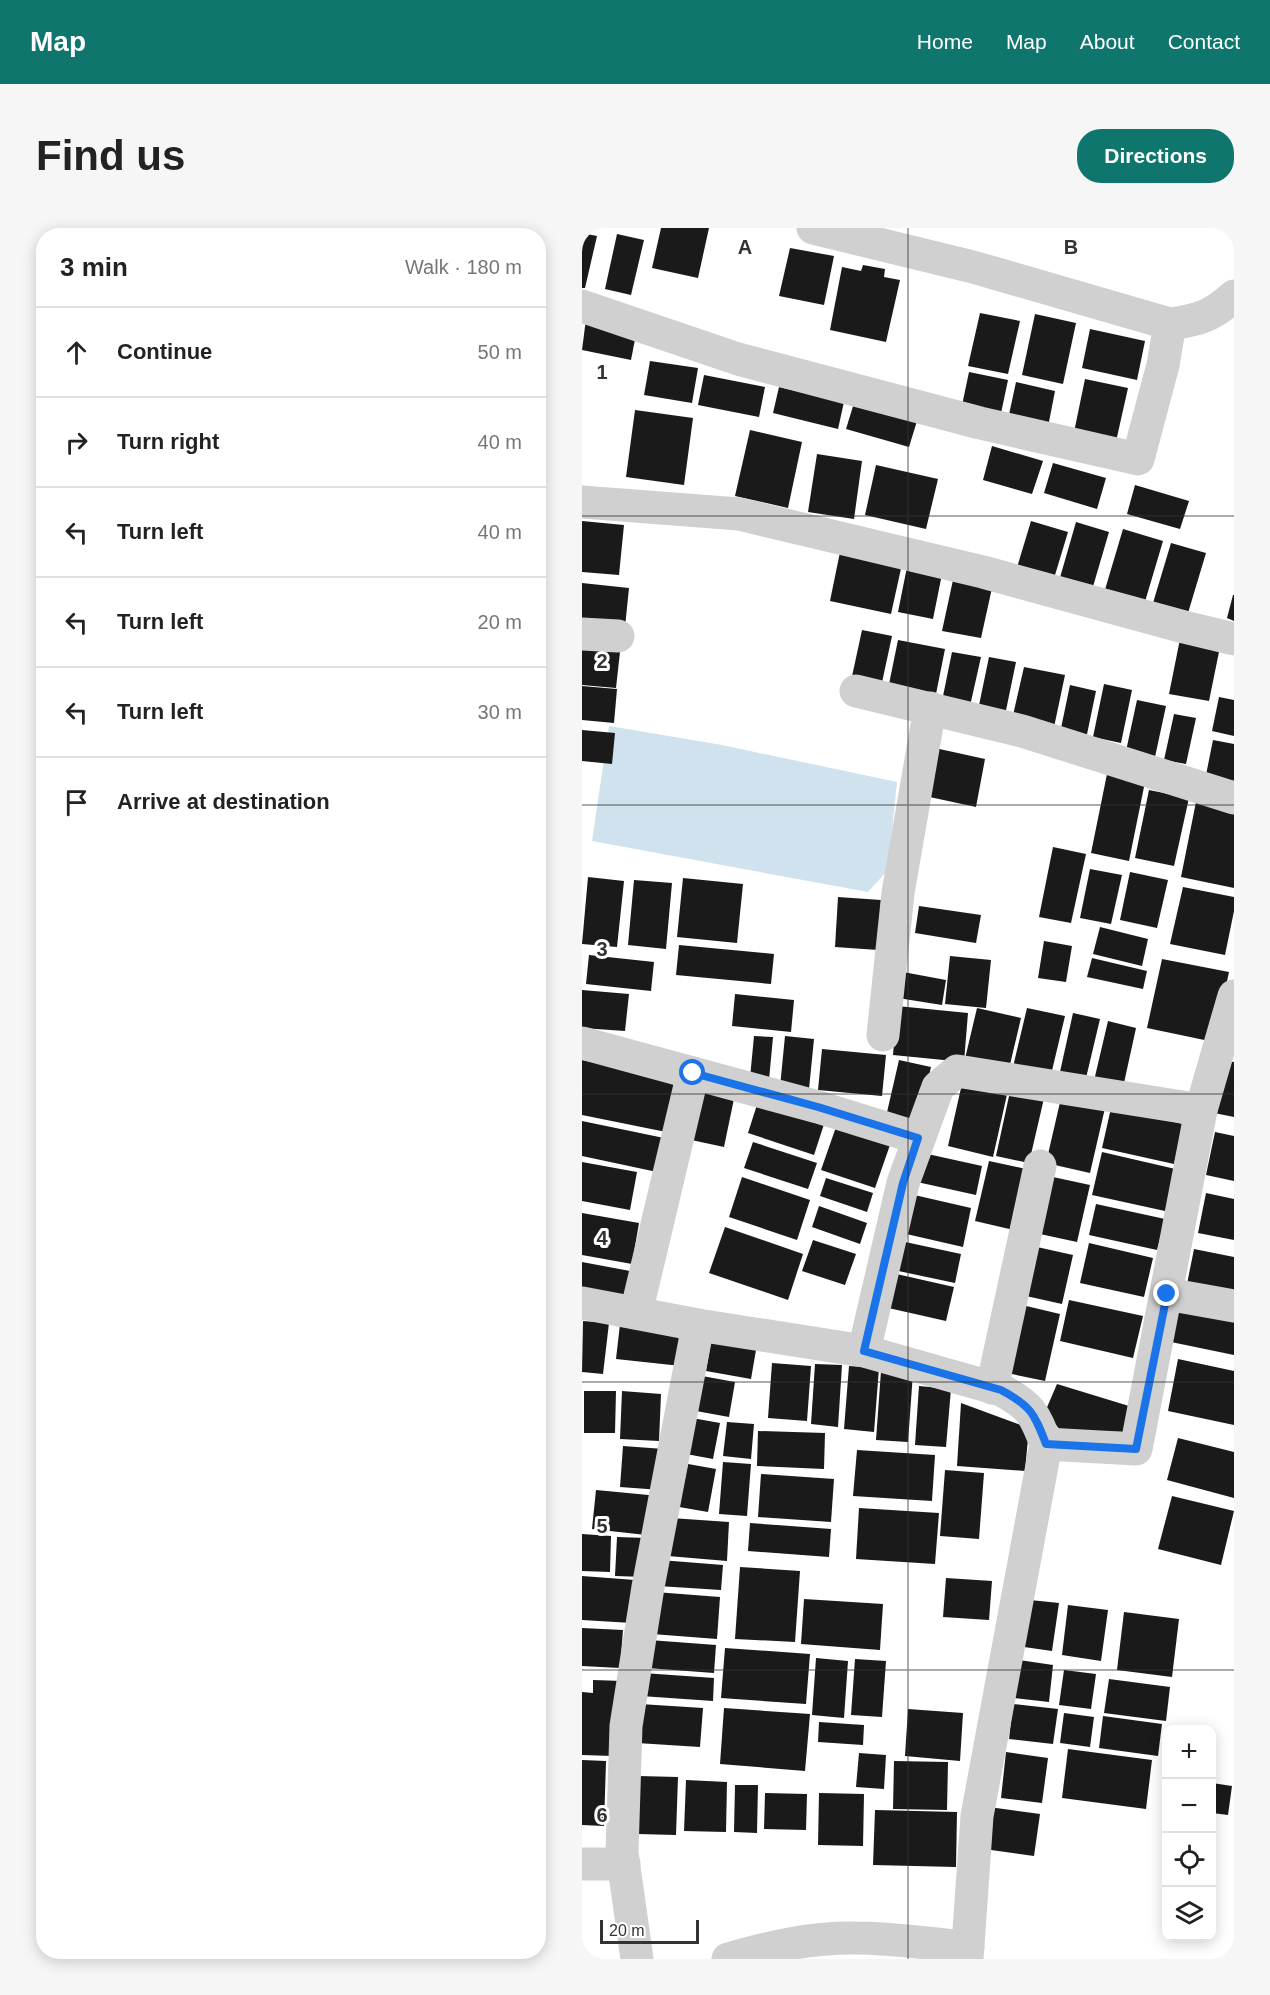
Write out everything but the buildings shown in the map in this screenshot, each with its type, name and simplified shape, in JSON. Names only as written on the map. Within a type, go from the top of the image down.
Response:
[{"type":"street","points":[[813,228],[973,267],[1170,324],[1194,321],[1207,316],[1234,296]]},
{"type":"street","points":[[582,306],[738,359],[980,423],[1138,459],[1170,324]]},
{"type":"street","points":[[582,502],[739,514],[983,572],[1234,639]]},
{"type":"street","points":[[582,634],[618,636]]},
{"type":"street","points":[[856,691],[1022,730],[1234,798]]},
{"type":"street","points":[[883,1035],[898,893],[930,708]]},
{"type":"street","points":[[1046,1444],[1136,1449],[1202,1110],[1229,1034],[1234,996]]},
{"type":"street","points":[[582,1043],[818,1107],[918,1138]]},
{"type":"street","points":[[864,1351],[903,1183],[938,1087],[957,1071],[1202,1110]]},
{"type":"street","points":[[636,1313],[693,1073]]},
{"type":"street","points":[[992,1388],[1040,1166]]},
{"type":"street","points":[[1167,1294],[1234,1306]]},
{"type":"street","points":[[582,1303],[698,1325],[864,1351],[1001,1390],[1020,1400],[1034,1414],[1046,1444],[977,1816],[967,1953],[856,1938],[805,1941],[728,1959]]},
{"type":"street","points":[[638,1959],[622,1853],[626,1726],[648,1587],[698,1325]]},
{"type":"street","points":[[582,1864],[624,1864]]},
{"type":"water","points":[[609,726],[722,745],[897,782],[888,870],[868,892],[592,841]]},
{"type":"route","points":[[693,1073],[818,1107],[918,1138],[903,1183],[864,1351],[1001,1390],[1020,1400],[1034,1414],[1046,1444],[1136,1449],[1167,1294]]}]
